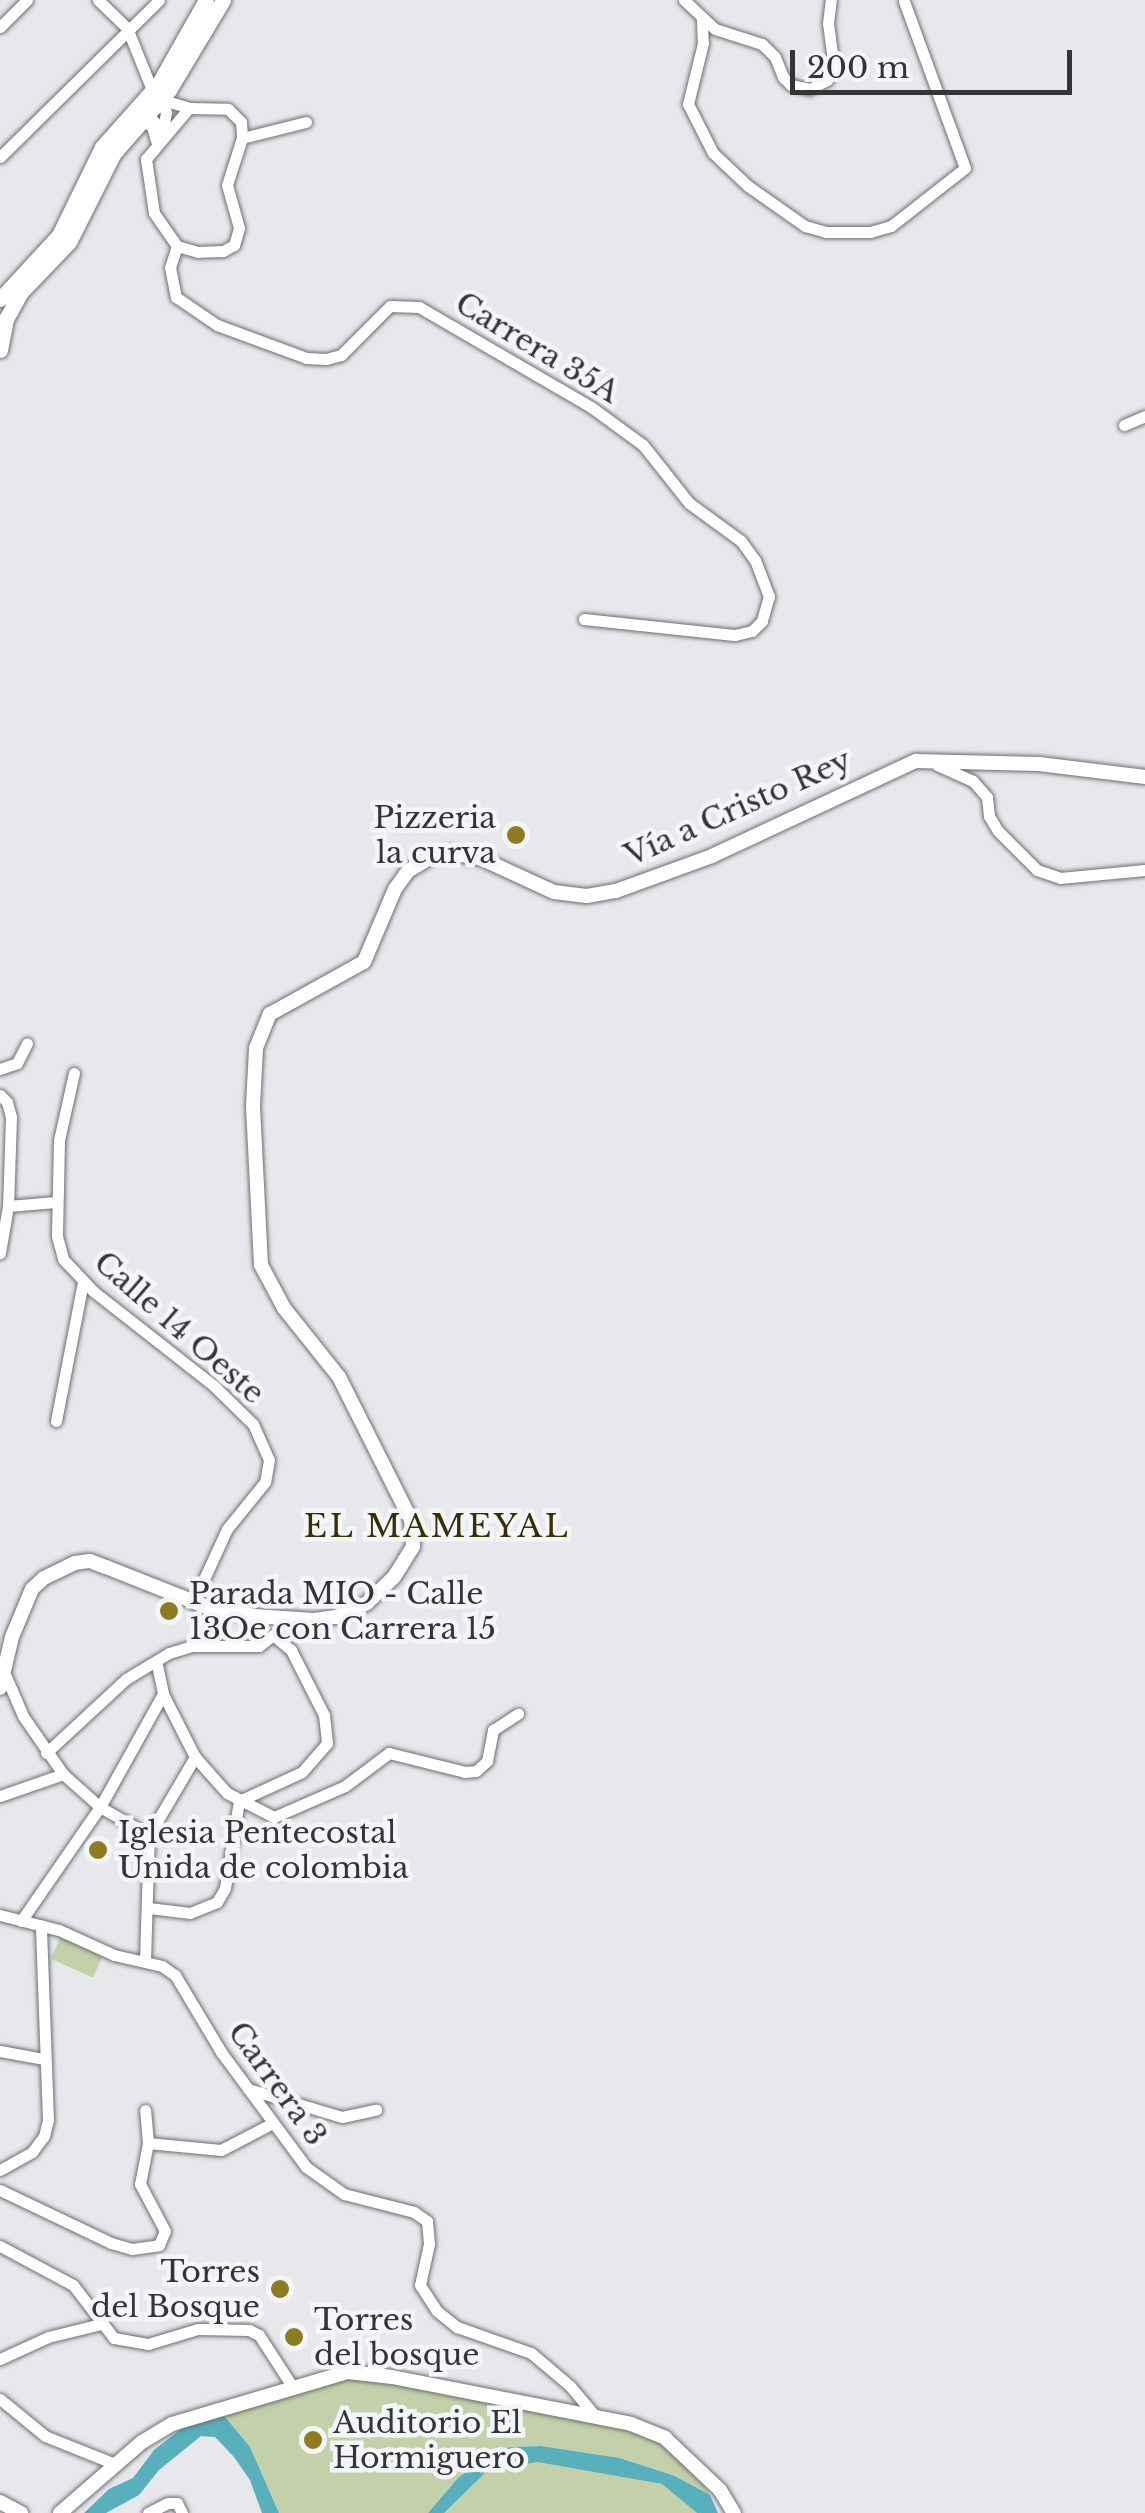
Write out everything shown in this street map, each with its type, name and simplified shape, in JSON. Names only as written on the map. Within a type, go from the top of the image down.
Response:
[{"type":"main road","points":[[189,0],[192,21]]},
{"type":"main road","points":[[0,299],[59,235],[102,147],[156,94],[206,0]]},
{"type":"main road","points":[[0,350],[6,319],[21,292],[69,242],[114,153],[223,0]]},
{"type":"main road","points":[[140,120],[156,126],[158,140]]},
{"type":"street","points":[[0,27],[26,0]]},
{"type":"street","points":[[98,0],[126,28],[167,119],[146,159],[154,213],[177,246],[198,252],[222,251],[234,245],[238,220],[227,185],[242,138],[240,122],[228,109],[189,108],[156,94]]},
{"type":"street","points":[[0,157],[158,0]]},
{"type":"street","points":[[684,0],[702,20],[730,36],[762,44],[775,57],[783,77],[792,85],[810,89],[827,80],[834,68],[828,23],[830,0]]},
{"type":"street","points":[[702,20],[703,43],[688,104],[713,152],[786,216],[826,232],[870,232],[891,226],[965,168],[904,0],[896,0]]},
{"type":"street","points":[[158,140],[189,108]]},
{"type":"street","points":[[242,138],[306,122]]},
{"type":"street","name":"Carrera 35A","points":[[177,246],[170,267],[176,296],[218,325],[306,358],[326,358],[341,355],[390,306],[418,307],[592,407],[643,445],[689,503],[741,541],[755,560],[768,596],[762,621],[752,631],[734,635],[584,619]]},
{"type":"street","points":[[1124,425],[1145,416]]},
{"type":"street","points":[[918,761],[944,766],[974,781],[987,797],[989,816],[998,831],[1037,870],[1060,878],[1145,870]]},
{"type":"street","name":"Vía a Cristo Rey","points":[[0,1688],[32,1588],[75,1563],[90,1561],[106,1566],[193,1603],[270,1618],[314,1620],[356,1610],[394,1577],[413,1546],[414,1532],[339,1378],[284,1308],[261,1265],[254,1061],[258,1038],[270,1014],[364,962],[395,889],[408,871],[433,856],[452,853],[480,858],[528,883],[570,896],[604,894],[712,856],[918,761],[1008,762],[1145,777]]},
{"type":"street","points":[[0,1069],[17,1063],[27,1043]]},
{"type":"street","name":"Calle 14 Oeste","points":[[74,1073],[59,1140],[57,1236],[63,1259],[83,1282],[214,1386],[253,1424],[268,1460],[264,1482],[227,1529],[193,1603]]},
{"type":"street","points":[[0,1096],[7,1102],[11,1117],[4,1141],[8,1206],[0,1253]]},
{"type":"street","points":[[8,1206],[56,1202]]},
{"type":"street","points":[[56,1420],[83,1282]]},
{"type":"street","points":[[239,1801],[302,1772],[328,1743],[324,1715],[291,1650],[273,1635],[270,1618]]},
{"type":"street","points":[[46,1754],[126,1680],[169,1654],[192,1646],[259,1646],[273,1635]]},
{"type":"street","points":[[157,1664],[162,1694],[194,1757],[239,1801],[274,1818],[345,1786],[389,1752],[465,1772],[476,1770],[487,1761],[493,1730],[518,1714]]},
{"type":"street","points":[[4,1672],[23,1716],[46,1754],[100,1807],[150,1835]]},
{"type":"street","points":[[21,1921],[100,1807],[162,1694]]},
{"type":"street","points":[[0,1915],[41,1925],[96,1949],[145,1960],[150,1835],[194,1757]]},
{"type":"street","points":[[0,1796],[64,1774]]},
{"type":"street","points":[[148,1908],[190,1913],[217,1902],[225,1888],[239,1801]]},
{"type":"street","points":[[0,2170],[32,2152],[44,2136],[48,2120],[41,1925]]},
{"type":"street","name":"Carrera 3","points":[[145,1960],[175,1974],[248,2089],[306,2168],[329,2186],[360,2200],[423,2216],[430,2230],[420,2286],[437,2311],[456,2327],[532,2353],[570,2386],[596,2417]]},
{"type":"street","points":[[0,2051],[44,2059]]},
{"type":"street","points":[[248,2089],[342,2117],[376,2110]]},
{"type":"street","points":[[0,2190],[86,2234],[132,2249],[149,2250],[165,2239],[140,2184],[148,2143],[145,2110]]},
{"type":"street","points":[[148,2143],[221,2150],[272,2124]]},
{"type":"street","points":[[0,2246],[73,2285],[114,2338],[148,2344],[198,2329],[249,2330],[260,2335],[292,2386]]},
{"type":"street","points":[[0,2359],[35,2342],[101,2324]]},
{"type":"street","points":[[60,2513],[115,2464],[172,2424],[348,2372],[392,2376],[596,2417],[665,2438],[720,2490],[734,2513]]},
{"type":"street","points":[[0,2398],[45,2436],[115,2464]]},
{"type":"street","points":[[0,2502],[21,2513]]},
{"type":"street","points":[[148,2513],[168,2502],[176,2503],[182,2513]]},
{"type":"green space","points":[[61,1936],[103,1955],[93,1978],[51,1959]]},
{"type":"green space","points":[[348,2372],[631,2424],[690,2460],[710,2495],[675,2476],[621,2458],[541,2446],[511,2447],[490,2454],[458,2478],[428,2513],[279,2513],[250,2447],[214,2413]]},
{"type":"green space","points":[[537,2462],[662,2484],[697,2513],[444,2513],[486,2472]]},
{"type":"water","points":[[214,2413],[225,2417],[250,2447],[279,2513],[262,2513],[250,2480],[234,2457],[215,2437],[201,2436],[159,2470],[139,2495],[106,2513],[84,2513],[109,2489],[133,2478],[154,2450],[181,2429]]},
{"type":"water","points":[[541,2446],[620,2458],[675,2476],[710,2495],[718,2513],[697,2513],[662,2484],[537,2462],[486,2472],[444,2513],[428,2513],[458,2478],[490,2454],[511,2447]]},
{"type":"place","name":"Pizzeria la curva","points":[[516,835]]},
{"type":"place","name":"Parada MIO - Calle 13Oe con Carrera 15","points":[[169,1611]]},
{"type":"place","name":"Iglesia Pentecostal Unida de colombia","points":[[98,1850]]},
{"type":"place","name":"Torres del Bosque","points":[[280,2289]]},
{"type":"place","name":"Torres del bosque","points":[[294,2337]]},
{"type":"place","name":"Auditorio El Hormiguero","points":[[313,2440]]},
{"type":"district","name":"EL MAMEYAL","points":[[437,1526]]}]
